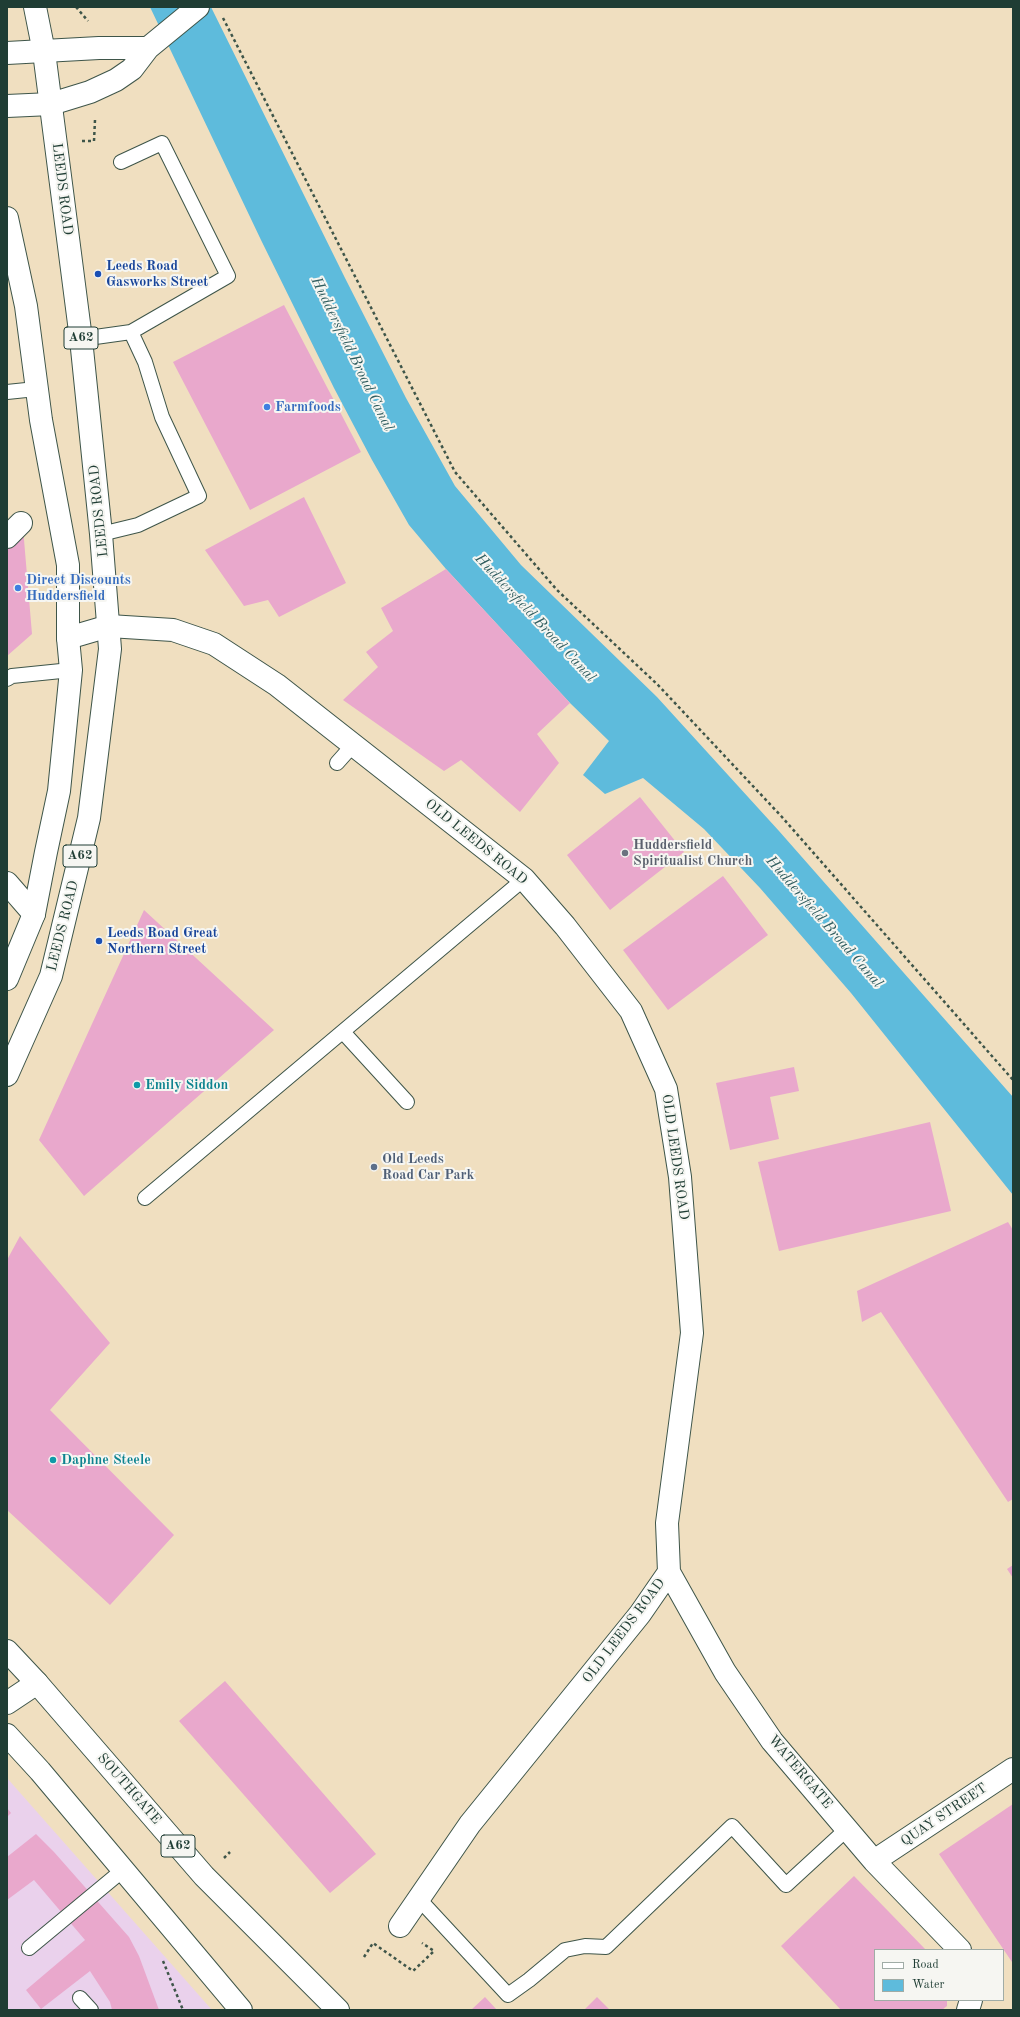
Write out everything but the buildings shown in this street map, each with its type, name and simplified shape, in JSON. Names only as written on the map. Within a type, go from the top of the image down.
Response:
[{"type":"main road","name":"LEEDS ROAD","points":[[7,1075],[52,976],[89,818],[110,649],[101,534],[81,339],[44,52],[35,7]]},
{"type":"main road","points":[[7,106],[51,104],[90,92],[116,80],[132,69],[148,48],[198,7]]},
{"type":"main road","points":[[7,53],[99,48],[148,48]]},
{"type":"main road","name":"A62","points":[[7,218],[26,306],[36,389],[68,565],[68,638],[71,670],[59,791],[34,914],[7,979]]},
{"type":"main road","name":"OLD LEEDS ROAD","points":[[68,638],[109,626],[173,630],[214,644],[277,685],[524,879],[565,926],[631,1011],[666,1089],[680,1177],[692,1333],[667,1523],[669,1572],[640,1614],[470,1824],[400,1926]]},
{"type":"main road","points":[[7,883],[34,914]]},
{"type":"main road","name":"WATERGATE","points":[[669,1572],[725,1672],[772,1740],[874,1861],[959,1949]]},
{"type":"main road","name":"SOUTHGATE","points":[[7,1651],[37,1683],[204,1876],[332,2007]]},
{"type":"main road","points":[[7,1703],[37,1683]]},
{"type":"main road","points":[[7,1735],[40,1771],[241,2010]]},
{"type":"main road","name":"QUAY STREET","points":[[874,1861],[1013,1769]]},
{"type":"lane","points":[[81,339],[131,332],[228,276],[162,143],[121,162]]},
{"type":"lane","points":[[101,534],[138,525],[199,496],[162,417],[145,362],[131,332]]},
{"type":"lane","points":[[7,392],[36,389]]},
{"type":"lane","points":[[7,679],[12,676],[71,670]]},
{"type":"lane","points":[[337,763],[353,745]]},
{"type":"lane","points":[[146,1198],[524,879]]},
{"type":"lane","points":[[343,1032],[407,1102]]},
{"type":"lane","points":[[419,1899],[508,1995],[529,1980],[565,1950],[585,1946],[606,1947],[732,1826],[786,1885],[847,1828]]},
{"type":"lane","points":[[29,1948],[122,1870]]},
{"type":"lane","points":[[80,1998],[90,2010]]},
{"type":"path","points":[[221,14],[455,472],[557,590],[658,685],[782,817],[1013,1080]]},
{"type":"shaded area","points":[[7,1778],[212,2010],[7,2010]]},
{"type":"water","name":"Huddersfield Broad Canal","points":[[150,7],[211,7],[406,398],[455,486],[521,565],[657,697],[779,831],[1013,1097],[1013,1195],[851,993],[760,888],[704,829],[643,778],[605,794],[583,775],[609,741],[570,703],[446,569],[409,525],[372,460],[334,388],[261,240]]},
{"type":"place","name":"Leeds Road Gasworks Street","points":[[98,274]]},
{"type":"place","name":"Farmfoods","points":[[267,407]]},
{"type":"place","name":"Direct Discounts Huddersfield","points":[[18,588]]},
{"type":"place","name":"Huddersfield Spiritualist Church","points":[[625,853]]},
{"type":"place","name":"Leeds Road Great Northern Street","points":[[99,941]]},
{"type":"place","name":"Emily Siddon","points":[[137,1085]]},
{"type":"place","name":"Old Leeds Road Car Park","points":[[374,1167]]},
{"type":"place","name":"Daphne Steele","points":[[53,1460]]}]
